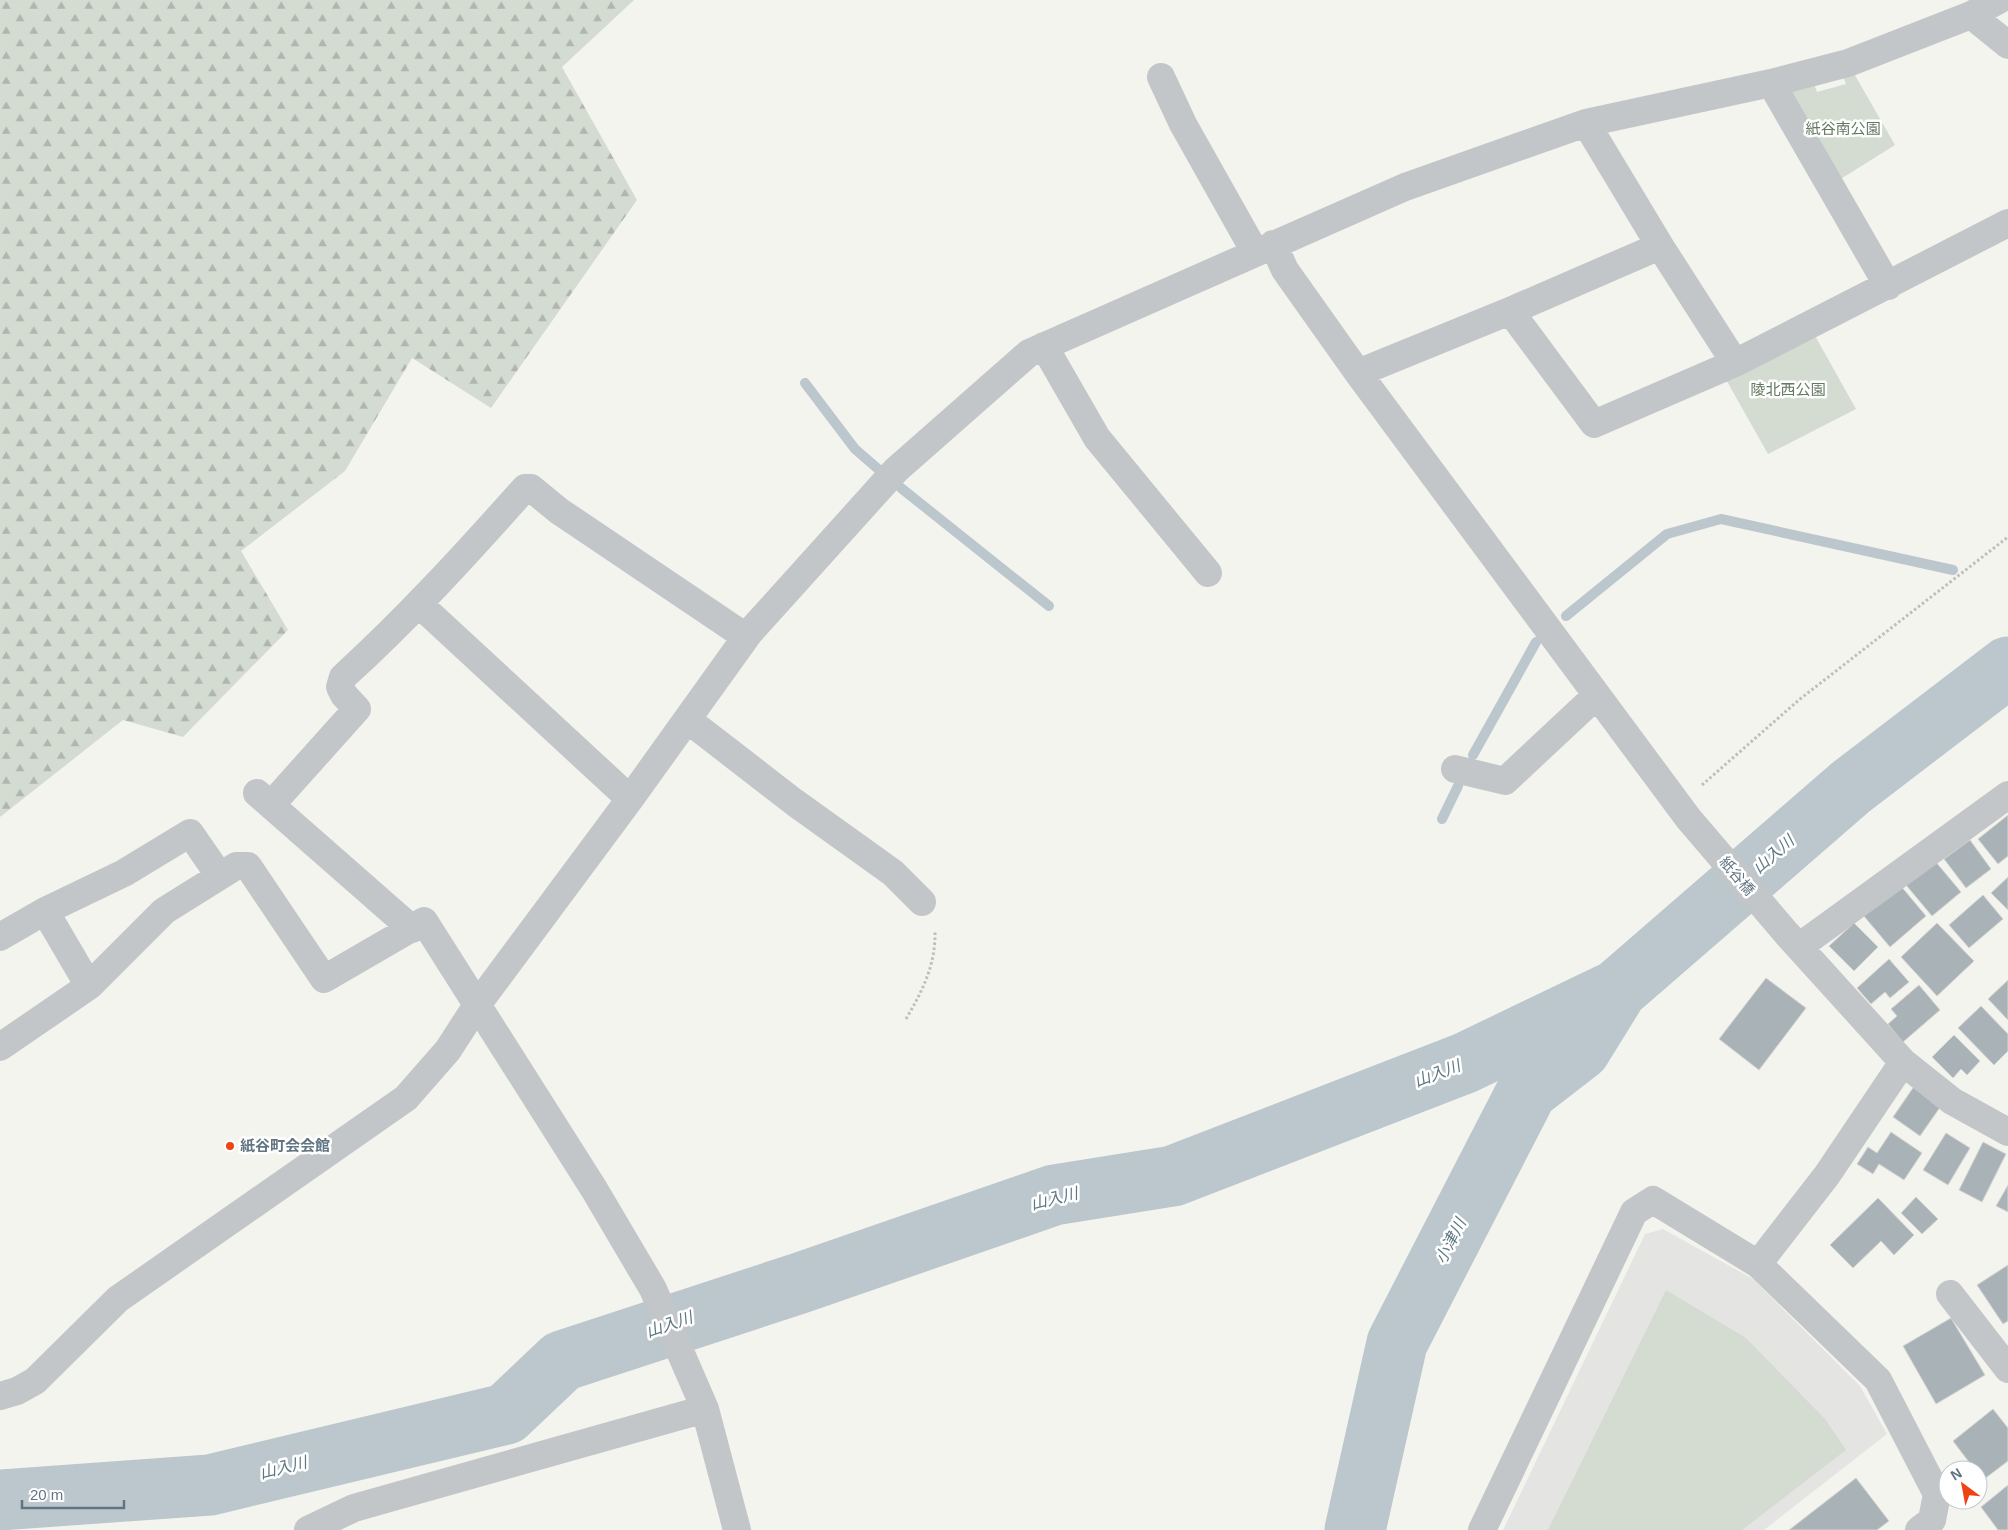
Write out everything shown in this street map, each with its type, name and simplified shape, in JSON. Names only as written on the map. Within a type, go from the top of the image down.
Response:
[{"type":"street","points":[[0,1396],[17,1391],[36,1381],[118,1299],[406,1098],[448,1050],[476,1005],[688,720],[746,637],[896,470],[1029,353],[1405,187],[1586,123],[1848,63],[1971,15],[1999,0]]},
{"type":"street","points":[[1971,15],[2008,45]]},
{"type":"street","name":"紙谷橋","points":[[1161,77],[1183,124],[1264,248],[1285,270],[1358,373],[1683,811],[1793,940],[1903,1062],[1952,1101],[2008,1132]]},
{"type":"street","points":[[1771,82],[1888,286]]},
{"type":"street","points":[[1586,123],[1660,246],[1735,363]]},
{"type":"street","points":[[1510,311],[1594,424],[1735,363],[2008,223]]},
{"type":"street","points":[[1358,373],[1510,311],[1660,246]]},
{"type":"street","points":[[1044,346],[1097,438],[1208,573]]},
{"type":"street","points":[[412,929],[264,799],[357,709],[344,695],[340,687],[344,677],[420,604],[526,488],[531,488],[559,511],[746,637]]},
{"type":"street","points":[[420,604],[630,799]]},
{"type":"street","points":[[1455,769],[1505,781],[1597,695]]},
{"type":"street","points":[[688,720],[794,802],[893,873],[922,902]]},
{"type":"street","points":[[1793,940],[2008,795]]},
{"type":"street","points":[[0,937],[45,911],[124,873],[190,833],[219,875]]},
{"type":"street","points":[[0,1047],[89,986],[164,911],[236,866],[248,866],[324,978],[424,921],[594,1189],[653,1288],[702,1401],[737,1530]]},
{"type":"street","points":[[45,911],[89,986]]},
{"type":"street","points":[[1758,1264],[1827,1175],[1903,1062]]},
{"type":"street","points":[[1482,1530],[1634,1212],[1653,1200],[1758,1264],[1878,1380],[1937,1494],[1932,1520],[1919,1530]]},
{"type":"street","points":[[1950,1294],[2008,1369]]},
{"type":"street","points":[[308,1530],[354,1508],[702,1401]]},
{"type":"path","points":[[1683,811],[1800,699],[2008,537]]},
{"type":"path","points":[[906,1019],[922,992],[934,957],[935,929],[928,910],[922,902]]},
{"type":"shaded area","points":[[1663,1229],[1753,1279],[1860,1386],[1887,1434],[1764,1530],[1503,1530],[1645,1234]]},
{"type":"green space","points":[[0,0],[634,0],[562,67],[637,200],[491,408],[412,358],[345,471],[241,551],[288,630],[183,737],[123,720],[0,817]]},
{"type":"green space","name":"紙谷南公園","points":[[1848,63],[1895,145],[1831,185],[1771,83],[1810,72],[1817,92],[1846,84],[1838,65]]},
{"type":"green space","name":"陵北西公園","points":[[1809,325],[1856,409],[1768,454],[1720,369]]},
{"type":"green space","points":[[1666,1290],[1746,1338],[1825,1419],[1846,1450],[1742,1530],[1548,1530]]},
{"type":"building","points":[[2008,815],[2008,856],[1998,864],[1978,839]]},
{"type":"building","points":[[1970,840],[1991,869],[1966,888],[1944,859]]},
{"type":"building","points":[[1935,861],[1961,892],[1932,916],[1906,885]]},
{"type":"building","points":[[2008,877],[2008,910],[1991,893]]},
{"type":"building","points":[[1900,885],[1926,916],[1890,947],[1863,915]]},
{"type":"building","points":[[1983,895],[2003,919],[1969,948],[1949,925]]},
{"type":"building","points":[[1854,923],[1878,947],[1854,971],[1829,946]]},
{"type":"building","points":[[1937,923],[1974,961],[1937,996],[1901,957]]},
{"type":"building","points":[[1889,959],[1909,982],[1890,998],[1885,992],[1871,1004],[1857,988]]},
{"type":"building","points":[[1766,978],[1806,1008],[1759,1070],[1719,1039]]},
{"type":"building","points":[[2008,980],[2008,1020],[1988,999]]},
{"type":"building","points":[[1919,985],[1940,1010],[1903,1042],[1888,1024],[1897,1016],[1891,1009]]},
{"type":"building","points":[[1981,1006],[2008,1034],[2008,1051],[1994,1065],[1958,1028]]},
{"type":"building","points":[[1954,1035],[1980,1061],[1967,1075],[1961,1069],[1953,1078],[1932,1057]]},
{"type":"building","points":[[1915,1085],[1943,1103],[1920,1136],[1893,1117]]},
{"type":"building","points":[[1891,1132],[1922,1153],[1904,1180],[1879,1164],[1873,1174],[1857,1164],[1868,1147],[1877,1153]]},
{"type":"building","points":[[1946,1133],[1970,1148],[1948,1185],[1923,1170]]},
{"type":"building","points":[[1983,1142],[2006,1154],[1982,1202],[1959,1190]]},
{"type":"building","points":[[2008,1185],[2008,1212],[1996,1206]]},
{"type":"building","points":[[1916,1197],[1938,1219],[1922,1234],[1901,1213]]},
{"type":"building","points":[[1878,1198],[1914,1235],[1894,1255],[1881,1241],[1853,1268],[1830,1245]]},
{"type":"building","points":[[2008,1265],[2008,1321],[2003,1324],[1977,1285]]},
{"type":"building","points":[[1951,1318],[1985,1375],[1936,1404],[1903,1346]]},
{"type":"building","points":[[1993,1409],[2008,1428],[2008,1461],[1988,1476],[1988,1460],[1967,1460],[1953,1441]]},
{"type":"building","points":[[1856,1478],[1889,1521],[1877,1530],[1789,1530]]},
{"type":"building","points":[[2008,1485],[2008,1530],[1998,1530],[1983,1510],[1988,1510],[1988,1501]]},
{"type":"waterway","points":[[805,383],[855,449],[885,475]]},
{"type":"waterway","points":[[901,488],[1049,606]]},
{"type":"waterway","points":[[1566,616],[1667,534],[1721,519],[1953,570]]},
{"type":"waterway","points":[[1473,755],[1536,642]]},
{"type":"waterway","name":"山入川","points":[[0,1500],[210,1485],[506,1414],[562,1361],[800,1283],[1054,1195],[1173,1176],[1465,1063],[1617,990],[1851,787],[2008,667]]},
{"type":"waterway","points":[[1442,819],[1458,786]]},
{"type":"waterway","name":"小津川","points":[[1355,1530],[1397,1343],[1527,1091],[1580,1050],[1614,995]]},
{"type":"place","name":"紙谷町会会館","points":[[230,1146]]}]
